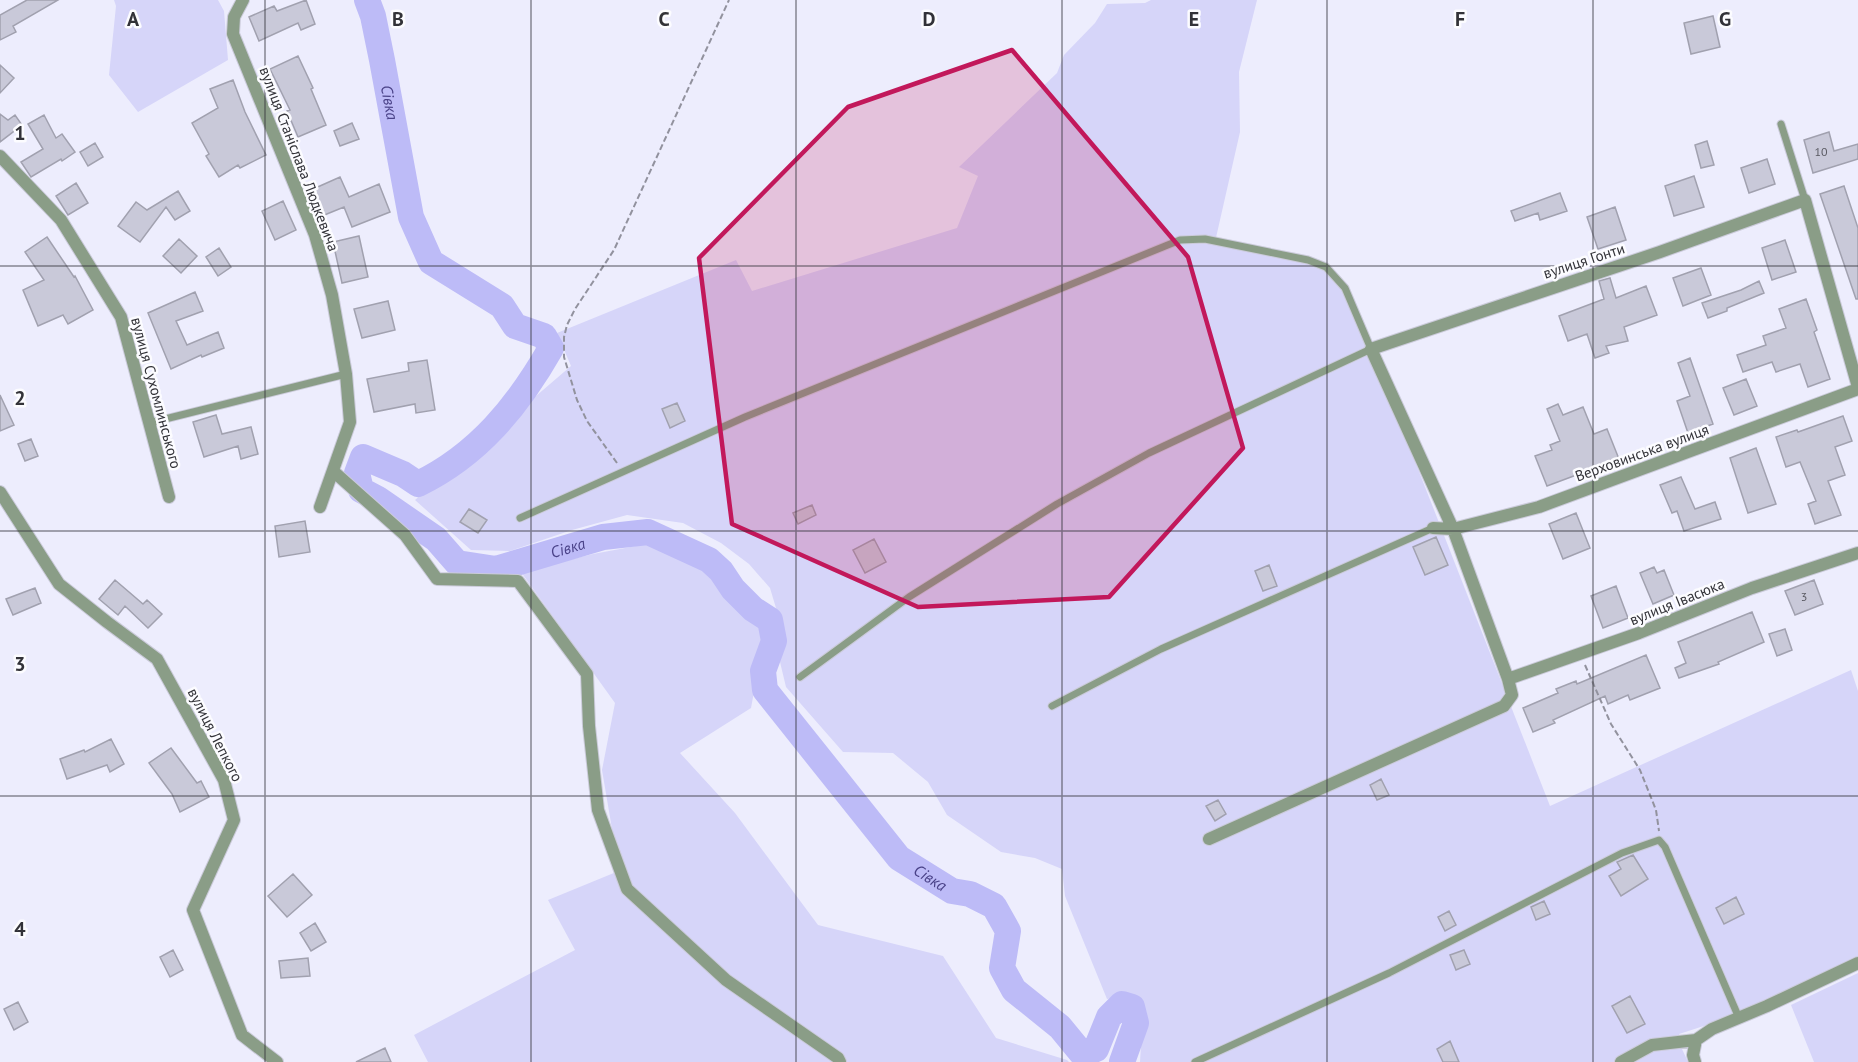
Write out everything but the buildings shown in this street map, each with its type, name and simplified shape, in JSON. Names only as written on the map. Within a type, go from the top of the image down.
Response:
[{"type":"street","name":"вулиця Станіслава Людкевича","points":[[243,0],[234,17],[233,34],[315,235],[332,295],[346,374],[350,422],[320,507]]},
{"type":"street","name":"вулиця Сухомлинського","points":[[0,156],[61,220],[121,317],[169,497]]},
{"type":"street","name":"вулиця Гонти","points":[[1371,350],[1805,200]]},
{"type":"street","points":[[1805,200],[1858,388]]},
{"type":"street","points":[[1209,838],[1504,706],[1512,694],[1453,529],[1371,350]]},
{"type":"street","name":"Верховинська вулиця","points":[[1433,528],[1453,529],[1539,507],[1858,388]]},
{"type":"street","points":[[333,471],[405,535],[437,579],[518,581],[587,674],[589,726],[598,810],[627,889],[726,980],[838,1058],[840,1062]]},
{"type":"street","name":"вулиця Лепкого","points":[[0,492],[59,584],[158,659],[224,780],[234,820],[193,910],[242,1035],[277,1062]]},
{"type":"street","name":"вулиця Івасюка","points":[[1508,679],[1639,633],[1752,588],[1858,553]]},
{"type":"street","points":[[1621,1062],[1652,1045],[1696,1040],[1712,1029],[1858,963]]},
{"type":"street","points":[[1695,1062],[1693,1055],[1696,1040]]},
{"type":"lane","points":[[1781,124],[1805,200]]},
{"type":"lane","points":[[520,518],[745,417],[1180,240],[1205,239],[1308,260],[1326,267],[1346,288],[1371,350],[1149,453],[1057,504],[909,597],[800,677]]},
{"type":"lane","points":[[149,423],[346,374]]},
{"type":"lane","points":[[1052,706],[1161,649],[1433,528]]},
{"type":"lane","points":[[1195,1062],[1389,973],[1622,853],[1659,840],[1665,847],[1739,1018]]},
{"type":"path","points":[[624,472],[587,421],[577,400],[564,357],[564,337],[575,309],[614,250],[729,0]]},
{"type":"path","points":[[1581,654],[1611,724],[1640,770],[1658,820],[1659,840]]},
{"type":"highlighted area","points":[[1012,50],[1188,257],[1243,448],[1109,597],[918,607],[732,524],[699,258],[848,107]]},
{"type":"shaded area","points":[[114,0],[218,0],[224,11],[228,60],[138,112],[109,75],[116,6]]},
{"type":"shaded area","points":[[1151,0],[1257,0],[1239,72],[1240,132],[1215,242],[1318,262],[1338,276],[1371,349],[1550,806],[1851,670],[1858,691],[1858,960],[1741,1014],[1679,1034],[1688,1062],[1140,1062],[1143,1012],[1132,995],[1107,999],[1065,896],[1062,869],[1035,858],[1001,852],[947,815],[928,782],[893,753],[843,752],[786,687],[780,662],[782,628],[770,588],[749,564],[721,543],[683,523],[627,515],[572,530],[510,551],[471,550],[415,500],[571,366],[557,333],[736,260],[752,291],[957,228],[978,176],[959,167],[1057,73],[1064,55],[1095,23],[1107,4],[1145,3]]},
{"type":"shaded area","points":[[652,543],[717,578],[765,633],[751,708],[680,753],[735,813],[818,925],[943,956],[996,1038],[1069,1062],[428,1062],[414,1035],[575,950],[548,900],[626,868],[612,829],[602,770],[615,703],[521,572],[593,554]]},
{"type":"shaded area","points":[[1858,973],[1858,1062],[1814,1062],[1791,1005]]},
{"type":"waterway","name":"Сівка","points":[[367,0],[373,16],[382,60],[411,217],[431,262],[502,306],[515,326],[544,336],[551,348],[525,390],[510,409],[478,444],[459,459],[418,484],[403,474],[363,457],[357,473],[361,490],[436,539],[457,563],[496,569],[603,537],[648,532],[709,560],[753,609],[770,620],[774,641],[763,671],[765,690],[899,858],[952,891],[970,894],[994,906],[1008,931],[1002,968],[1014,990],[1060,1027],[1083,1055],[1096,1049],[1109,1017],[1122,1004],[1132,1007],[1136,1023],[1122,1062]]}]
